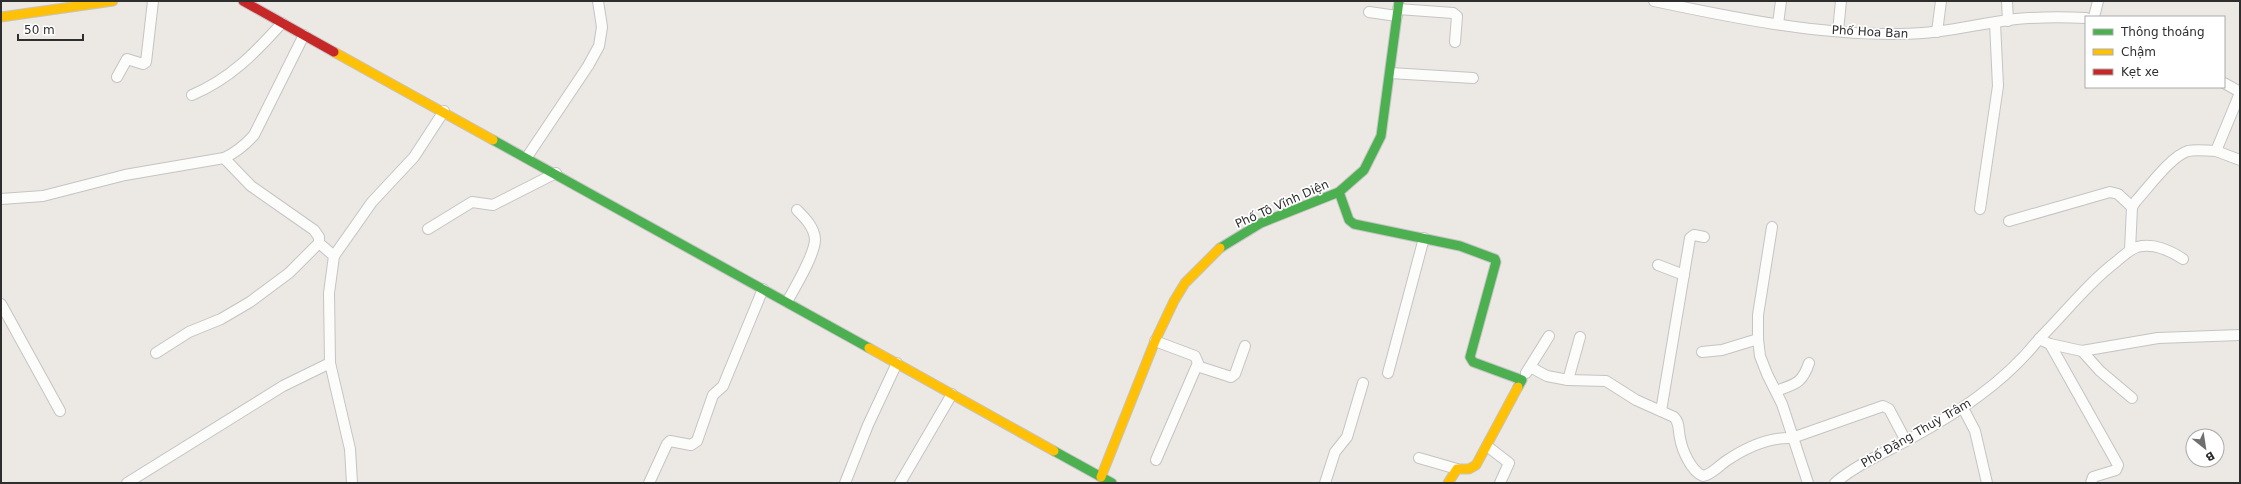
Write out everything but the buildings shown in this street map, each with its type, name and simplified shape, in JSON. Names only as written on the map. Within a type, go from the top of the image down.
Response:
[{"type":"street","points":[[1,17],[113,1]]},
{"type":"street","points":[[117,77],[128,60],[143,64],[146,62],[153,1]]},
{"type":"street","points":[[243,1],[556,173],[1112,483]]},
{"type":"street","points":[[527,157],[588,66],[599,46],[602,27],[598,1]]},
{"type":"street","name":"Phố Hoa Ban","points":[[1654,1],[1736,18],[1778,24],[1838,31],[1899,34],[1937,32],[2008,21],[2085,18]]},
{"type":"street","points":[[1778,24],[1780,1]]},
{"type":"street","points":[[1838,31],[1841,1]]},
{"type":"street","points":[[1937,32],[1941,1]]},
{"type":"street","points":[[2007,1],[2008,21]]},
{"type":"street","points":[[2094,16],[2098,1]]},
{"type":"street","points":[[1369,12],[1398,9],[1453,13],[1457,16],[1458,20],[1455,42]]},
{"type":"street","name":"Phố Tô Vĩnh Diện","points":[[1101,477],[1154,341],[1174,301],[1185,283],[1217,250],[1261,223],[1339,192],[1364,170],[1376,150],[1381,136],[1398,9]]},
{"type":"street","points":[[192,96],[216,84],[237,70],[282,23]]},
{"type":"street","points":[[1980,209],[1998,86],[1995,23]]},
{"type":"street","points":[[1,199],[44,196],[125,175],[224,158],[242,148],[254,135],[304,34]]},
{"type":"street","points":[[1390,73],[1473,78]]},
{"type":"street","points":[[2216,151],[2240,92],[2225,84]]},
{"type":"street","points":[[352,483],[350,449],[330,363],[329,293],[334,256],[372,202],[414,157],[444,111]]},
{"type":"street","points":[[2183,259],[2171,252],[2156,247],[2137,247],[2130,250],[2132,207],[2167,166],[2188,151],[2216,151],[2240,160]]},
{"type":"street","points":[[156,353],[189,332],[221,319],[250,302],[289,273],[319,243],[319,237],[314,230],[251,186],[224,158]]},
{"type":"street","points":[[428,229],[466,204],[477,201],[490,206],[493,205],[556,173]]},
{"type":"street","points":[[1339,192],[1349,220],[1354,224],[1460,246],[1495,259],[1496,262],[1470,357],[1473,362],[1522,380]]},
{"type":"street","points":[[2009,221],[2110,192],[2118,194],[2132,207]]},
{"type":"street","points":[[787,302],[808,260],[815,240],[810,226],[797,210]]},
{"type":"street","points":[[1772,227],[1758,315],[1760,356],[1782,404],[1792,438],[1809,482]]},
{"type":"street","points":[[1661,411],[1690,238],[1694,235],[1704,237]]},
{"type":"street","points":[[1388,373],[1424,238]]},
{"type":"street","points":[[319,243],[334,256]]},
{"type":"street","name":"Phố Đặng Thuỳ Trâm","points":[[1835,483],[1857,467],[1963,408],[2002,378],[2087,286],[2130,250]]},
{"type":"street","points":[[1658,265],[1684,275]]},
{"type":"street","points":[[649,483],[667,444],[670,441],[691,445],[697,441],[713,395],[723,386],[764,289]]},
{"type":"street","points":[[1,304],[60,411]]},
{"type":"street","points":[[2039,339],[2050,344],[2082,351],[2158,338],[2240,335]]},
{"type":"street","points":[[1419,458],[1457,469],[1469,469],[1476,465],[1522,380],[1549,336]]},
{"type":"street","points":[[1568,380],[1580,337]]},
{"type":"street","points":[[1702,352],[1722,350],[1758,339]]},
{"type":"street","points":[[1154,341],[1195,356],[1198,360],[1197,366],[1156,460]]},
{"type":"street","points":[[2050,344],[2118,464],[2116,470],[2093,477],[2092,483]]},
{"type":"street","points":[[1197,366],[1231,377],[1235,374],[1245,346]]},
{"type":"street","points":[[2082,351],[2100,371],[2132,398]]},
{"type":"street","points":[[127,483],[283,386],[330,363]]},
{"type":"street","points":[[845,483],[868,425],[897,363]]},
{"type":"street","points":[[1776,391],[1800,382],[1809,363]]},
{"type":"street","points":[[1530,367],[1547,376],[1568,380],[1606,382],[1636,400],[1677,420],[1685,453],[1694,468],[1703,476],[1709,474],[1743,451],[1764,442],[1781,438],[1792,438],[1883,406],[1889,409],[1906,441]]},
{"type":"street","points":[[1325,483],[1335,452],[1347,437],[1363,383]]},
{"type":"street","points":[[900,483],[952,394]]},
{"type":"street","points":[[1963,408],[1975,431],[1987,483]]},
{"type":"street","points":[[1487,446],[1509,463],[1500,483]]},
{"type":"street","points":[[1448,483],[1457,469]]},
{"type":"traffic: fast","points":[[1220,248],[1261,223],[1339,192],[1364,170],[1381,136],[1399,1]]},
{"type":"traffic: fast","points":[[493,140],[869,348]]},
{"type":"traffic: fast","points":[[1339,192],[1349,220],[1354,224],[1460,246],[1495,259],[1496,262],[1470,357],[1473,362],[1522,380],[1518,387]]},
{"type":"traffic: fast","points":[[1054,451],[1112,483]]},
{"type":"traffic: slow","points":[[1,17],[113,1]]},
{"type":"traffic: slow","points":[[334,52],[493,140]]},
{"type":"traffic: slow","points":[[1101,477],[1155,341],[1174,301],[1185,283],[1220,248]]},
{"type":"traffic: slow","points":[[869,348],[1054,451]]},
{"type":"traffic: slow","points":[[1448,483],[1457,469],[1469,469],[1476,465],[1518,387]]},
{"type":"traffic: jam","points":[[243,1],[334,52]]}]
